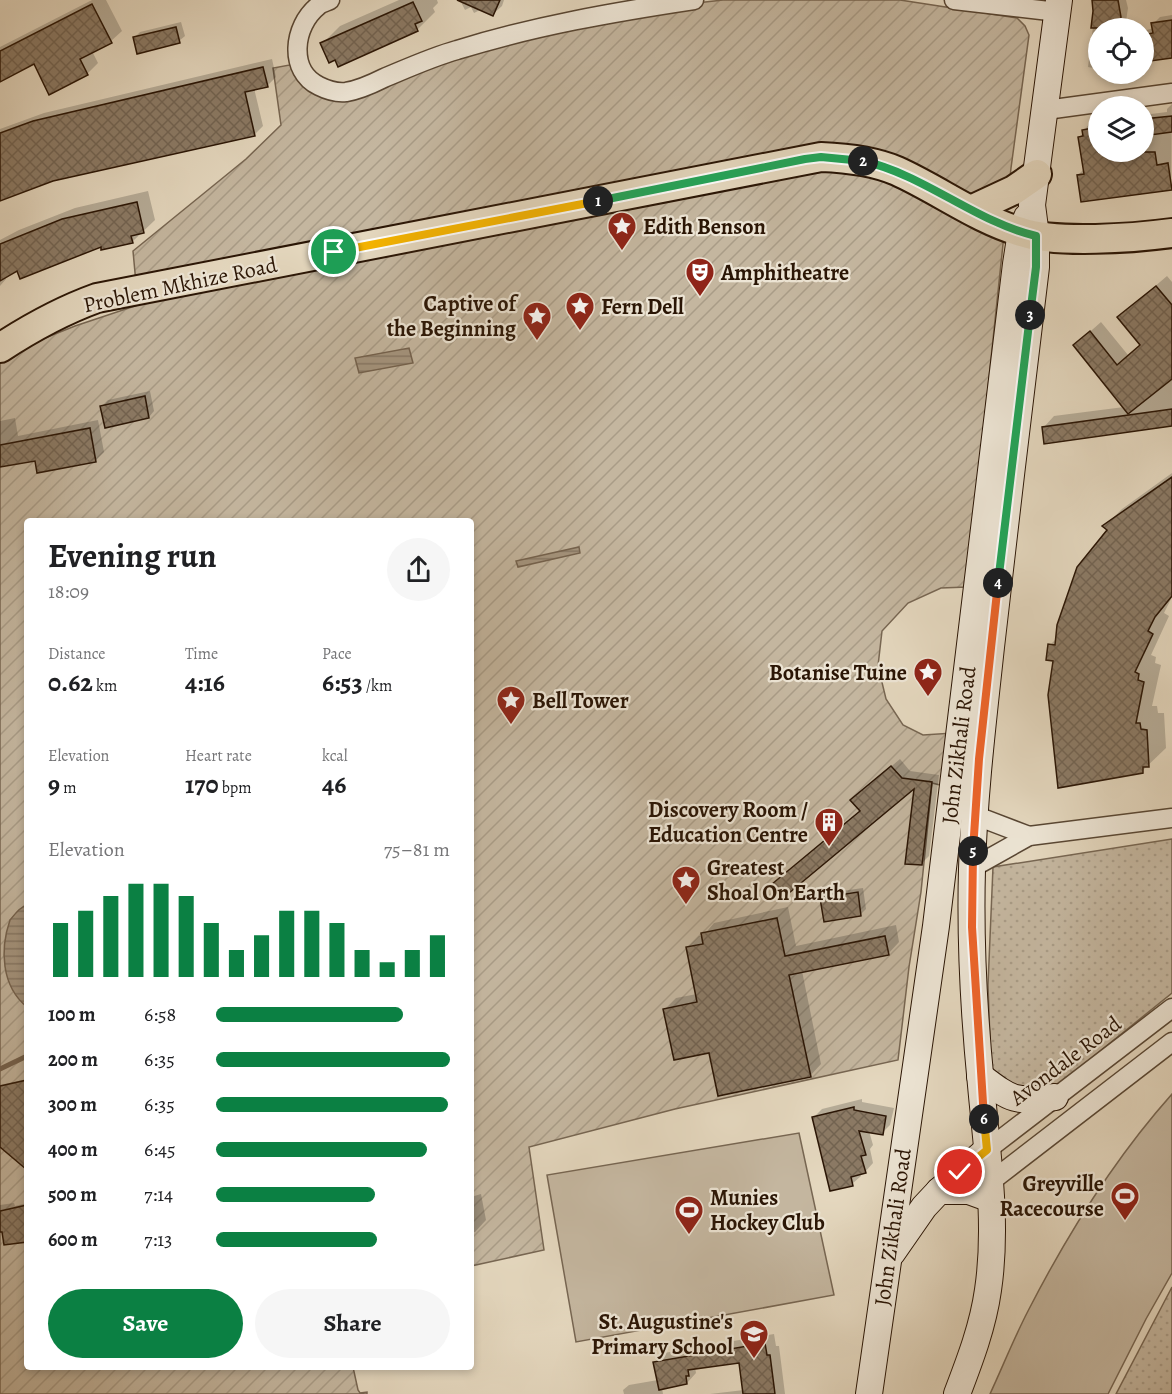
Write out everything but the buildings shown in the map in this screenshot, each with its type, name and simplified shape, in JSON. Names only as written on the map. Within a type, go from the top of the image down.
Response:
[{"type":"main road","name":"John Zikhali Road","points":[[869,1394],[936,926],[1058,6]]},
{"type":"main road","name":"Problem Mkhize Road","points":[[0,348],[64,310],[97,298],[813,158],[865,162],[897,171],[971,210],[1028,234],[1106,237],[1172,233]]},
{"type":"main road","points":[[971,210],[1014,190],[1037,174]]},
{"type":"main road","name":"John Zikhali Road","points":[[957,1394],[971,1358],[988,1291],[992,1252],[972,927],[972,868],[974,815],[1004,531],[1036,267],[1028,234]]},
{"type":"main road","points":[[980,1076],[1012,1098],[1023,1101],[1055,1097]]},
{"type":"main road","points":[[887,1261],[918,1215],[939,1191],[987,1150]]},
{"type":"main road","points":[[939,1191],[990,1191]]},
{"type":"street","points":[[330,0],[318,6],[302,26],[297,43],[297,61],[310,82],[327,90],[344,93],[362,88],[455,50],[626,10],[694,0]]},
{"type":"street","points":[[954,0],[1058,6]]},
{"type":"street","points":[[1046,110],[1172,93]]},
{"type":"street","points":[[974,815],[1029,836]]},
{"type":"street","points":[[972,868],[1029,836],[1172,818]]},
{"type":"street","name":"Avondale Road","points":[[987,1150],[1172,1008]]},
{"type":"street","points":[[990,1191],[1172,1042]]},
{"type":"shaded area","points":[[723,0],[900,0],[1017,18],[1025,26],[1029,35],[1011,168],[967,587],[941,588],[908,603],[882,631],[878,666],[886,699],[903,725],[923,735],[953,733],[944,786],[932,783],[921,892],[898,1060],[675,1109],[529,1147],[544,1250],[474,1265],[474,518],[24,518],[24,1370],[354,1370],[358,1390],[360,1393],[367,1392],[367,1394],[0,1394],[0,356],[75,326],[138,305],[133,251],[246,159],[281,125],[273,68],[295,64],[323,92],[454,55],[652,8]]},
{"type":"shaded area","points":[[409,348],[413,363],[359,373],[355,358]]},
{"type":"shaded area","points":[[579,547],[580,553],[518,567],[516,561]]},
{"type":"shaded area","points":[[1172,839],[1172,993],[1052,1090],[1032,1094],[999,1082],[991,1067],[988,985],[993,867]]},
{"type":"shaded area","points":[[24,907],[24,1004],[12,989],[4,955],[10,920]]},
{"type":"shaded area","name":"Greyville Racecourse","points":[[1172,1094],[1172,1273],[1108,1394],[990,1394],[1028,1311],[1059,1253],[1111,1171]]},
{"type":"shaded area","name":"Munies Hockey Club","points":[[799,1133],[834,1295],[576,1342],[547,1175]]},
{"type":"shaded area","points":[[1172,1287],[1172,1394],[1116,1394]]},
{"type":"waterway","points":[[0,1069],[24,1057]]},
{"type":"place","name":"Edith Benson","points":[[622,252]]},
{"type":"place","name":"Amphitheatre","points":[[700,298]]},
{"type":"place","name":"Fern Dell","points":[[580,332]]},
{"type":"place","name":"Captive of the Beginning","points":[[537,342]]},
{"type":"place","name":"Botanise Tuine","points":[[928,698]]},
{"type":"place","name":"Bell Tower","points":[[511,726]]},
{"type":"place","name":"Discovery Room / Education Centre","points":[[829,848]]},
{"type":"place","name":"Greatest Shoal On Earth","points":[[686,906]]},
{"type":"place","name":"Greyville Racecourse","points":[[1125,1222]]},
{"type":"place","name":"Munies Hockey Club","points":[[689,1236]]},
{"type":"place","name":"St. Augustine's Primary School","points":[[754,1360]]},
{"type":"route","points":[[334,252],[821,157],[865,162],[897,171],[1001,225],[1036,236],[1036,267],[1004,531],[974,815],[972,927],[980,1076],[987,1150],[960,1172]]}]
